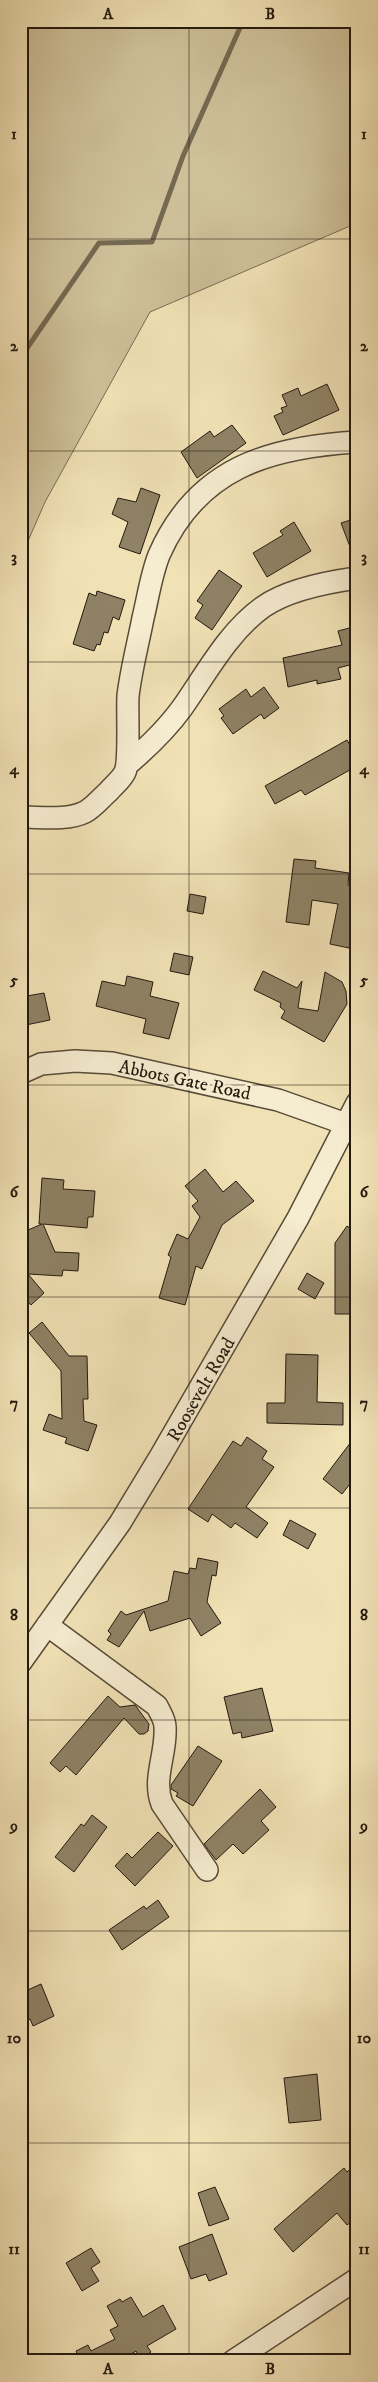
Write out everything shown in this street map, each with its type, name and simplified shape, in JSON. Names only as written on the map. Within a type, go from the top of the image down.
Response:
[{"type":"street","points":[[21,818],[58,817],[85,812],[125,772],[127,765],[128,695],[159,556],[171,532],[207,488],[225,474],[254,460],[282,451],[327,444],[357,442]]},
{"type":"street","points":[[127,765],[163,733],[208,668],[236,633],[256,612],[272,602],[324,583],[357,578]]},
{"type":"street","name":"Abbots Gate Road","points":[[21,1073],[41,1064],[75,1061],[112,1063],[278,1100],[346,1124]]},
{"type":"street","name":"Roosevelt Road","points":[[21,1662],[120,1523],[160,1457],[298,1218],[357,1103]]},
{"type":"street","points":[[47,1625],[157,1706],[164,1718],[166,1728],[158,1796],[207,1870]]},
{"type":"street","points":[[233,2361],[357,2279]]},
{"type":"shaded area","points":[[21,21],[357,21],[357,223],[150,312],[45,502],[21,557]]},
{"type":"building","points":[[327,384],[339,410],[283,435],[274,416],[283,412],[281,408],[287,406],[282,395],[298,388],[301,396]]},
{"type":"building","points":[[232,425],[246,443],[197,478],[181,452],[210,431],[214,437]]},
{"type":"building","points":[[141,488],[160,495],[140,554],[119,547],[128,522],[112,514],[118,498],[136,502]]},
{"type":"building","points":[[357,518],[357,560],[355,560],[341,523]]},
{"type":"building","points":[[294,522],[311,551],[267,577],[253,553],[283,535],[280,531]]},
{"type":"building","points":[[219,570],[242,586],[212,630],[195,618],[203,605],[197,601]]},
{"type":"building","points":[[97,591],[125,600],[119,620],[113,617],[108,633],[104,632],[100,645],[97,644],[94,651],[73,644],[89,593],[96,596]]},
{"type":"building","points":[[357,626],[357,663],[338,668],[341,679],[317,684],[317,680],[288,687],[283,658],[342,645],[338,631]]},
{"type":"building","points":[[264,687],[279,708],[264,719],[261,714],[233,734],[221,718],[224,716],[219,709],[246,689],[251,697]]},
{"type":"building","points":[[347,740],[357,757],[357,766],[305,795],[301,790],[275,804],[265,786]]},
{"type":"building","points":[[294,859],[316,861],[315,868],[349,873],[348,885],[357,886],[357,903],[349,948],[330,944],[338,904],[312,900],[309,925],[286,922]]},
{"type":"building","points":[[190,894],[206,897],[203,914],[187,911]]},
{"type":"building","points":[[174,953],[193,957],[189,975],[170,971]]},
{"type":"building","points":[[263,971],[297,988],[302,981],[298,1008],[318,1011],[325,972],[342,982],[346,991],[347,1004],[324,1042],[281,1018],[285,1011],[280,1007],[281,1003],[254,990]]},
{"type":"building","points":[[127,976],[153,982],[150,996],[179,1003],[169,1039],[143,1033],[146,1019],[96,1006],[102,981],[125,986]]},
{"type":"building","points":[[44,993],[50,1020],[21,1026],[21,997]]},
{"type":"building","points":[[205,1169],[223,1192],[236,1181],[254,1201],[222,1225],[202,1269],[196,1266],[185,1305],[159,1298],[171,1257],[168,1255],[177,1234],[188,1239],[200,1217],[192,1206],[198,1201],[185,1186]]},
{"type":"building","points":[[42,1178],[64,1180],[63,1189],[95,1191],[93,1217],[88,1217],[87,1228],[43,1224],[55,1252],[79,1253],[78,1271],[63,1270],[62,1276],[28,1274],[44,1293],[31,1305],[21,1294],[21,1233],[42,1224],[39,1224]]},
{"type":"building","points":[[347,1226],[357,1233],[357,1285],[354,1285],[354,1296],[351,1296],[351,1314],[335,1314],[335,1243]]},
{"type":"building","points":[[307,1273],[324,1283],[315,1299],[298,1289]]},
{"type":"building","points":[[42,1322],[69,1356],[87,1356],[88,1399],[83,1399],[84,1421],[97,1425],[88,1451],[65,1443],[67,1438],[43,1430],[49,1414],[62,1419],[61,1371],[29,1333]]},
{"type":"building","points":[[286,1354],[318,1355],[317,1402],[343,1403],[343,1425],[267,1423],[267,1403],[285,1403]]},
{"type":"building","points":[[357,1434],[357,1475],[342,1494],[323,1479]]},
{"type":"building","points":[[247,1437],[267,1451],[262,1459],[274,1467],[246,1507],[268,1523],[257,1538],[235,1523],[231,1528],[212,1514],[208,1522],[188,1509],[233,1441],[241,1446]]},
{"type":"building","points":[[290,1520],[316,1534],[308,1549],[283,1535]]},
{"type":"building","points":[[198,1558],[218,1562],[216,1576],[212,1575],[207,1602],[221,1623],[201,1636],[190,1618],[150,1631],[144,1611],[119,1647],[107,1640],[111,1634],[108,1631],[121,1611],[126,1615],[168,1601],[174,1571],[188,1574],[190,1568],[196,1569]]},
{"type":"building","points":[[262,1688],[273,1731],[242,1738],[241,1732],[233,1734],[224,1697]]},
{"type":"building","points":[[108,1696],[120,1707],[135,1705],[149,1724],[148,1731],[144,1734],[139,1734],[124,1718],[76,1775],[66,1766],[60,1772],[50,1763]]},
{"type":"building","points":[[198,1746],[222,1761],[193,1806],[176,1796],[178,1793],[171,1789],[171,1785]]},
{"type":"building","points":[[260,1789],[276,1807],[261,1821],[269,1830],[243,1854],[233,1844],[216,1860],[204,1844]]},
{"type":"building","points":[[92,1815],[107,1827],[74,1872],[55,1857],[81,1824],[84,1826]]},
{"type":"building","points":[[158,1832],[173,1846],[135,1886],[115,1866],[127,1853],[132,1858]]},
{"type":"building","points":[[158,1900],[169,1917],[122,1950],[109,1930],[144,1906],[146,1909]]},
{"type":"building","points":[[41,1984],[54,2016],[33,2026],[30,2019],[21,2023],[21,1993]]},
{"type":"building","points":[[317,2074],[321,2120],[289,2123],[284,2078]]},
{"type":"building","points":[[357,2163],[357,2217],[347,2225],[337,2213],[293,2252],[274,2229],[344,2168],[347,2172]]},
{"type":"building","points":[[215,2187],[229,2219],[209,2226],[198,2193]]},
{"type":"building","points":[[212,2234],[227,2274],[209,2281],[206,2274],[191,2279],[179,2247]]},
{"type":"building","points":[[91,2248],[100,2262],[91,2268],[99,2281],[82,2291],[66,2263]]},
{"type":"building","points":[[131,2297],[143,2317],[163,2305],[176,2329],[147,2346],[151,2352],[140,2359],[136,2351],[119,2361],[68,2361],[78,2356],[76,2351],[88,2345],[91,2351],[115,2339],[110,2330],[118,2326],[107,2306],[120,2299],[122,2302]]},
{"type":"waterway","points":[[21,357],[99,243],[152,242],[183,156],[243,21]]}]
